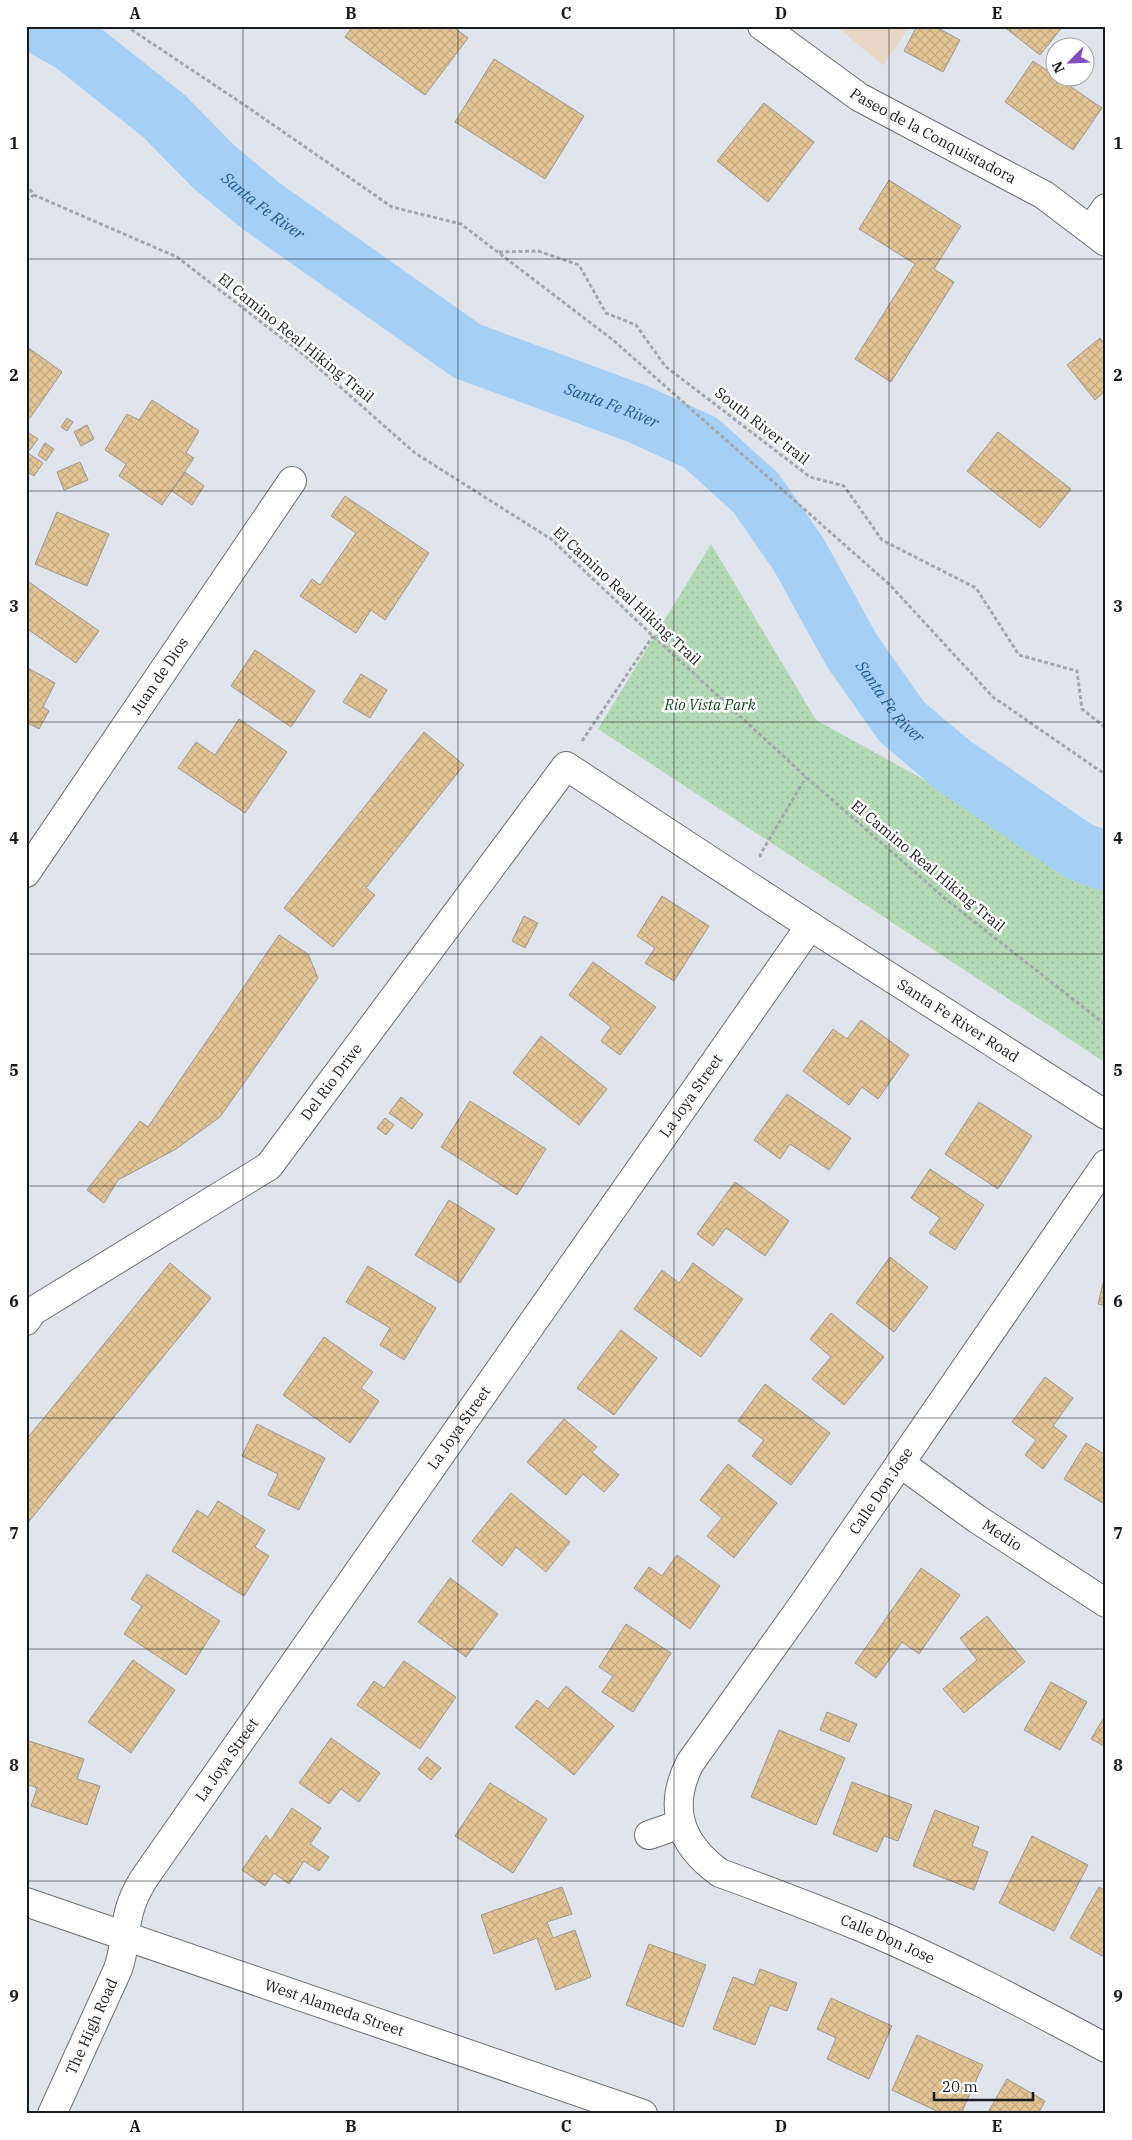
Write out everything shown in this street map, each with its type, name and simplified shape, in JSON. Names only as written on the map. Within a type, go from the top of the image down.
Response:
[{"type":"street","name":"Paseo de la Conquistadora","points":[[776,31],[859,97],[1101,226]]},
{"type":"street","name":"Juan de Dios","points":[[26,873],[292,481]]},
{"type":"street","name":"Santa Fe River Road","points":[[566,766],[810,926],[1106,1115]]},
{"type":"street","name":"Del Rio Drive","points":[[26,1321],[33,1311],[269,1166],[566,766]]},
{"type":"street","name":"La Joya Street","points":[[126,1938],[129,1914],[135,1895],[143,1880],[810,926]]},
{"type":"street","name":"Calle Don Jose","points":[[1106,1164],[804,1603],[690,1763],[679,1792],[678,1808],[686,1837],[706,1862],[720,1873],[811,1907],[902,1945],[1022,2003],[1106,2048]]},
{"type":"street","name":"Medio","points":[[900,1463],[977,1519],[1106,1603]]},
{"type":"street","points":[[649,1835],[681,1824]]},
{"type":"street","name":"West Alameda Street","points":[[26,1902],[126,1938],[643,2114]]},
{"type":"street","name":"The High Road","points":[[52,2114],[118,1969],[124,1953],[126,1938]]},
{"type":"path","points":[[126,26],[392,207],[461,224],[498,252],[613,340],[890,585],[993,697],[1106,775]]},
{"type":"path","points":[[26,184],[34,195],[26,201]]},
{"type":"path","name":"El Camino Real Hiking Trail","points":[[34,195],[177,256],[305,356],[415,453],[551,539],[652,636],[806,777],[948,901],[1106,1025]]},
{"type":"path","name":"South River trail","points":[[498,252],[538,250],[579,265],[606,313],[636,325],[666,366],[810,477],[844,486],[882,540],[976,588],[1019,655],[1077,671],[1082,709],[1106,728]]},
{"type":"path","points":[[566,766],[652,636]]},
{"type":"path","points":[[765,863],[760,855],[806,777]]},
{"type":"shaded area","points":[[836,26],[910,26],[883,65]]},
{"type":"green space","name":"Rio Vista Park","points":[[711,544],[816,720],[1106,880],[1106,1063],[598,729]]},
{"type":"building","points":[[353,26],[452,26],[468,38],[425,95],[345,37]]},
{"type":"building","points":[[917,26],[934,26],[960,40],[943,72],[904,51]]},
{"type":"building","points":[[1003,26],[1063,26],[1053,38],[1044,38],[1044,50],[1040,55]]},
{"type":"building","points":[[494,59],[584,116],[545,179],[455,122]]},
{"type":"building","points":[[1033,61],[1044,68],[1044,88],[1073,88],[1102,108],[1073,150],[1005,102]]},
{"type":"building","points":[[764,103],[814,142],[768,202],[717,161]]},
{"type":"building","points":[[889,180],[961,226],[934,269],[954,282],[891,382],[855,359],[915,264],[859,229]]},
{"type":"building","points":[[1100,338],[1106,345],[1106,390],[1095,400],[1067,365]]},
{"type":"building","points":[[26,346],[62,372],[30,418],[26,416]]},
{"type":"building","points":[[152,400],[199,431],[186,453],[194,458],[162,505],[119,476],[126,464],[105,450],[127,414],[139,420]]},
{"type":"building","points":[[67,418],[73,422],[67,431],[61,427]]},
{"type":"building","points":[[87,425],[94,439],[81,446],[74,432]]},
{"type":"building","points":[[26,431],[38,439],[30,450],[26,448]]},
{"type":"building","points":[[998,432],[1071,489],[1040,528],[967,471]]},
{"type":"building","points":[[45,443],[54,449],[46,461],[38,455]]},
{"type":"building","points":[[26,452],[43,463],[34,476],[26,471]]},
{"type":"building","points":[[80,462],[88,480],[64,490],[57,472]]},
{"type":"building","points":[[185,472],[204,486],[192,505],[172,491]]},
{"type":"building","points":[[345,496],[429,553],[385,620],[371,610],[356,633],[300,596],[312,579],[320,585],[356,533],[331,516]]},
{"type":"building","points":[[57,512],[109,534],[87,586],[35,564]]},
{"type":"building","points":[[26,580],[99,631],[76,663],[26,628]]},
{"type":"building","points":[[255,650],[315,691],[291,727],[231,686]]},
{"type":"building","points":[[26,667],[55,683],[43,707],[49,711],[39,729],[26,722]]},
{"type":"building","points":[[361,674],[387,690],[370,718],[343,702]]},
{"type":"building","points":[[239,719],[287,752],[245,813],[178,768],[196,742],[215,755]]},
{"type":"building","points":[[424,732],[464,765],[366,888],[375,895],[333,947],[284,908]]},
{"type":"building","points":[[662,896],[709,926],[674,981],[645,963],[655,948],[637,936]]},
{"type":"building","points":[[524,916],[538,923],[525,948],[512,941]]},
{"type":"building","points":[[279,935],[308,954],[318,978],[220,1117],[176,1149],[118,1180],[104,1203],[87,1190],[140,1121],[148,1127]]},
{"type":"building","points":[[593,962],[656,1007],[620,1055],[601,1041],[611,1027],[569,995]]},
{"type":"building","points":[[861,1020],[909,1055],[878,1099],[862,1087],[849,1105],[803,1071],[833,1029],[847,1039]]},
{"type":"building","points":[[541,1036],[607,1089],[579,1125],[513,1073]]},
{"type":"building","points":[[787,1094],[851,1138],[829,1170],[790,1144],[780,1159],[754,1140]]},
{"type":"building","points":[[401,1097],[423,1114],[412,1129],[389,1113]]},
{"type":"building","points":[[470,1101],[546,1149],[517,1195],[441,1147]]},
{"type":"building","points":[[979,1102],[1032,1136],[998,1189],[945,1154]]},
{"type":"building","points":[[385,1118],[394,1125],[386,1135],[377,1128]]},
{"type":"building","points":[[930,1169],[984,1205],[955,1250],[929,1233],[940,1218],[911,1198]]},
{"type":"building","points":[[735,1182],[789,1221],[765,1256],[726,1228],[713,1246],[697,1234]]},
{"type":"building","points":[[449,1200],[495,1229],[460,1283],[415,1255]]},
{"type":"building","points":[[890,1257],[928,1287],[894,1332],[856,1303]]},
{"type":"building","points":[[170,1263],[211,1298],[26,1525],[26,1440]]},
{"type":"building","points":[[693,1263],[743,1299],[701,1357],[634,1309],[662,1270],[679,1283]]},
{"type":"building","points":[[368,1266],[436,1308],[404,1360],[380,1345],[390,1328],[346,1302]]},
{"type":"building","points":[[1106,1271],[1106,1306],[1098,1304]]},
{"type":"building","points":[[831,1313],[884,1357],[844,1405],[812,1379],[831,1357],[810,1339]]},
{"type":"building","points":[[621,1330],[657,1358],[614,1415],[577,1388]]},
{"type":"building","points":[[324,1337],[373,1372],[361,1388],[379,1401],[350,1443],[283,1395]]},
{"type":"building","points":[[1045,1377],[1073,1398],[1053,1426],[1067,1436],[1043,1469],[1025,1455],[1036,1440],[1012,1422]]},
{"type":"building","points":[[765,1384],[830,1433],[791,1485],[752,1456],[764,1440],[738,1421]]},
{"type":"building","points":[[564,1419],[597,1447],[592,1452],[619,1475],[604,1492],[583,1474],[566,1495],[527,1462]]},
{"type":"building","points":[[257,1424],[325,1458],[299,1510],[268,1495],[278,1474],[242,1456]]},
{"type":"building","points":[[1086,1443],[1106,1455],[1106,1505],[1064,1479]]},
{"type":"building","points":[[728,1464],[777,1503],[734,1558],[707,1536],[722,1518],[700,1500]]},
{"type":"building","points":[[511,1493],[570,1542],[546,1572],[516,1547],[502,1566],[472,1541]]},
{"type":"building","points":[[218,1501],[265,1530],[255,1547],[269,1556],[244,1596],[172,1551],[197,1510],[208,1517]]},
{"type":"building","points":[[677,1555],[720,1586],[690,1629],[634,1588],[649,1567],[662,1576]]},
{"type":"building","points":[[921,1568],[960,1595],[919,1654],[902,1642],[876,1678],[855,1663]]},
{"type":"building","points":[[147,1574],[220,1621],[186,1675],[124,1634],[142,1606],[131,1599]]},
{"type":"building","points":[[450,1578],[498,1614],[466,1657],[418,1622]]},
{"type":"building","points":[[987,1616],[1025,1662],[964,1713],[943,1689],[977,1660],[960,1638]]},
{"type":"building","points":[[626,1624],[671,1653],[633,1712],[602,1692],[613,1676],[599,1667]]},
{"type":"building","points":[[133,1660],[175,1690],[131,1753],[88,1722]]},
{"type":"building","points":[[404,1661],[456,1697],[420,1749],[357,1705],[374,1681],[384,1688]]},
{"type":"building","points":[[1051,1682],[1087,1702],[1060,1750],[1024,1730]]},
{"type":"building","points":[[566,1686],[614,1726],[574,1775],[515,1727],[537,1700],[548,1709]]},
{"type":"building","points":[[827,1712],[857,1724],[849,1742],[820,1730]]},
{"type":"building","points":[[1106,1714],[1106,1747],[1091,1739]]},
{"type":"building","points":[[779,1730],[845,1758],[816,1825],[751,1797]]},
{"type":"building","points":[[331,1738],[380,1773],[359,1802],[341,1789],[329,1804],[299,1783]]},
{"type":"building","points":[[26,1740],[84,1759],[77,1779],[100,1786],[87,1825],[31,1806],[37,1788],[26,1784]]},
{"type":"building","points":[[427,1757],[441,1768],[431,1780],[418,1769]]},
{"type":"building","points":[[852,1782],[912,1805],[898,1841],[884,1836],[877,1852],[833,1834]]},
{"type":"building","points":[[490,1783],[547,1819],[513,1873],[455,1836]]},
{"type":"building","points":[[292,1808],[321,1828],[310,1844],[329,1857],[319,1871],[304,1861],[289,1884],[274,1873],[265,1886],[242,1870],[266,1835],[270,1841]]},
{"type":"building","points":[[935,1810],[979,1827],[972,1846],[988,1852],[974,1890],[913,1866]]},
{"type":"building","points":[[1032,1836],[1088,1865],[1054,1931],[999,1903]]},
{"type":"building","points":[[562,1887],[572,1914],[547,1922],[553,1938],[575,1930],[591,1977],[556,1990],[537,1938],[494,1954],[481,1915]]},
{"type":"building","points":[[1099,1887],[1106,1891],[1106,1958],[1070,1938]]},
{"type":"building","points":[[649,1944],[706,1965],[683,2027],[626,2005]]},
{"type":"building","points":[[760,1969],[797,1983],[787,2011],[770,2005],[755,2045],[713,2029],[733,1977],[754,1985]]},
{"type":"building","points":[[831,1998],[892,2026],[869,2079],[827,2059],[836,2038],[817,2029]]},
{"type":"building","points":[[917,2035],[983,2065],[961,2114],[943,2114],[892,2090]]},
{"type":"building","points":[[1007,2079],[1045,2101],[1038,2114],[987,2114]]},
{"type":"waterway","name":"Santa Fe River","points":[[42,26],[72,43],[164,116],[213,166],[261,206],[467,351],[638,414],[701,443],[756,493],[799,555],[852,651],[902,722],[953,765],[1080,852],[1106,861]]}]
